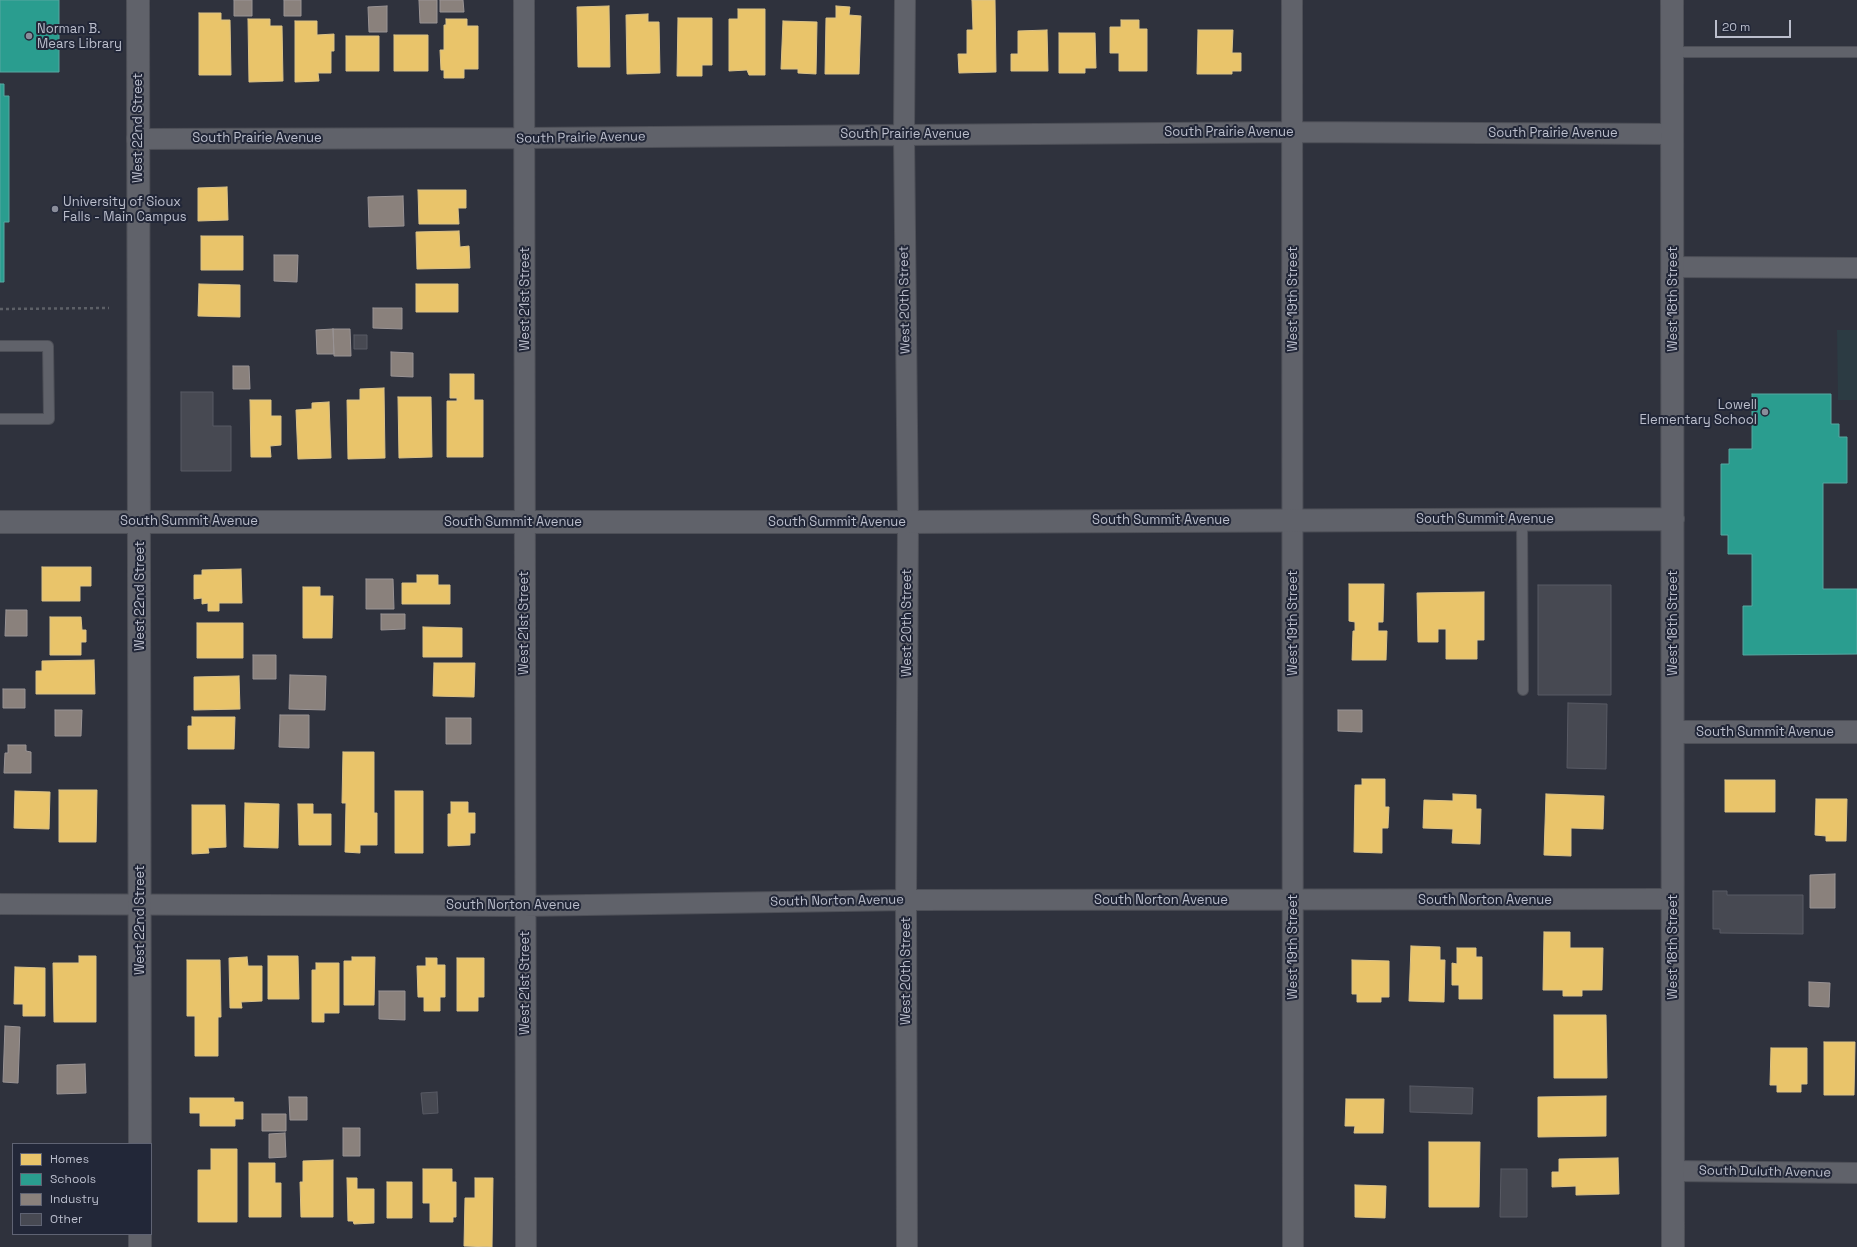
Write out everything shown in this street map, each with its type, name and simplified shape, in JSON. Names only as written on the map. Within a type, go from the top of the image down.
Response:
[{"type":"street","name":"West 22nd Street","points":[[138,0],[137,138],[140,521],[140,1143]]},
{"type":"street","name":"West 21st Street","points":[[524,0],[524,906],[526,1247]]},
{"type":"street","name":"West 20th Street","points":[[905,0],[904,134],[908,522],[906,1247]]},
{"type":"street","name":"West 19th Street","points":[[1292,0],[1293,1247]]},
{"type":"street","name":"West 18th Street","points":[[1672,0],[1673,1247]]},
{"type":"street","name":"South Prairie Avenue","points":[[137,138],[525,138],[1292,132],[1672,134]]},
{"type":"street","points":[[1673,267],[1857,268]]},
{"type":"street","name":"South Summit Avenue","points":[[0,522],[908,522],[1673,519]]},
{"type":"street","name":"South Summit Avenue","points":[[1673,732],[1857,732]]},
{"type":"street","name":"South Norton Avenue","points":[[0,904],[524,906],[906,900],[1673,899]]},
{"type":"street","name":"South Duluth Avenue","points":[[1673,1171],[1857,1173]]},
{"type":"street","points":[[140,1235],[140,1247]]},
{"type":"lane","points":[[1672,52],[1857,52]]},
{"type":"lane","points":[[0,346],[48,346],[49,419],[0,419]]},
{"type":"lane","points":[[1522,519],[1523,690]]},
{"type":"path","points":[[0,309],[110,308]]},
{"type":"shaded area","points":[[1837,330],[1857,330],[1857,400],[1838,400]]},
{"type":"building: Homes","points":[[972,0],[995,0],[996,72],[959,73],[958,54],[967,54],[967,30],[973,30]]},
{"type":"building: Homes","points":[[609,6],[610,67],[578,67],[577,7]]},
{"type":"building: Homes","points":[[836,6],[850,7],[849,15],[861,16],[859,74],[825,74],[826,18],[836,18]]},
{"type":"building: Homes","points":[[738,9],[765,9],[765,75],[749,75],[747,70],[729,71],[729,19],[738,19]]},
{"type":"building: Homes","points":[[199,13],[221,13],[221,20],[230,20],[231,75],[199,75]]},
{"type":"building: Homes","points":[[648,14],[648,22],[659,22],[660,73],[627,74],[626,15]]},
{"type":"building: Homes","points":[[678,18],[712,18],[712,65],[702,65],[702,76],[677,76]]},
{"type":"building: Homes","points":[[248,19],[270,19],[270,26],[282,26],[283,81],[249,82]]},
{"type":"building: Homes","points":[[446,19],[467,19],[467,26],[478,26],[478,69],[464,69],[464,78],[444,78],[444,70],[441,70],[440,50],[444,50],[444,25],[446,25]]},
{"type":"building: Homes","points":[[1121,20],[1139,20],[1139,29],[1147,29],[1147,71],[1119,71],[1119,53],[1110,53],[1110,27],[1121,27]]},
{"type":"building: Homes","points":[[295,21],[317,21],[317,35],[334,34],[334,51],[331,51],[331,73],[318,73],[319,81],[295,82]]},
{"type":"building: Homes","points":[[783,21],[817,22],[816,74],[798,73],[798,69],[781,69]]},
{"type":"building: Homes","points":[[1047,30],[1048,71],[1011,71],[1011,54],[1018,54],[1018,31]]},
{"type":"building: Homes","points":[[1198,30],[1233,30],[1232,53],[1241,53],[1241,71],[1232,71],[1232,74],[1197,74]]},
{"type":"building: Homes","points":[[1059,33],[1095,33],[1096,68],[1085,68],[1085,73],[1059,73]]},
{"type":"building: Homes","points":[[394,35],[428,35],[428,71],[394,71]]},
{"type":"building: Homes","points":[[346,36],[379,36],[379,71],[346,71]]},
{"type":"building: Homes","points":[[227,187],[228,220],[198,221],[198,188]]},
{"type":"building: Homes","points":[[418,190],[466,190],[466,208],[458,208],[459,224],[419,224]]},
{"type":"building: Homes","points":[[459,231],[460,247],[469,246],[470,268],[417,269],[416,232]]},
{"type":"building: Homes","points":[[201,236],[243,236],[243,270],[201,270]]},
{"type":"building: Homes","points":[[199,284],[240,285],[240,317],[198,316]]},
{"type":"building: Homes","points":[[416,284],[458,284],[458,312],[416,312]]},
{"type":"building: Homes","points":[[450,374],[474,374],[474,400],[483,400],[483,457],[447,457],[447,401],[457,401],[457,398],[450,398]]},
{"type":"building: Homes","points":[[384,388],[385,458],[348,459],[347,400],[360,400],[360,389]]},
{"type":"building: Homes","points":[[398,397],[431,397],[432,457],[399,458]]},
{"type":"building: Homes","points":[[250,400],[271,400],[271,416],[281,416],[281,445],[270,446],[271,457],[251,457]]},
{"type":"building: Homes","points":[[329,402],[331,458],[298,459],[296,410],[312,409],[312,403]]},
{"type":"building: Homes","points":[[42,567],[91,567],[91,586],[80,586],[80,601],[42,601]]},
{"type":"building: Homes","points":[[241,569],[242,603],[219,603],[219,611],[208,611],[208,603],[202,604],[202,598],[194,599],[194,575],[202,575],[202,570]]},
{"type":"building: Homes","points":[[417,575],[438,575],[438,585],[450,585],[450,604],[402,604],[402,583],[417,583]]},
{"type":"building: Homes","points":[[1349,584],[1384,584],[1383,622],[1378,622],[1378,631],[1387,631],[1386,660],[1352,660],[1353,631],[1355,631],[1355,622],[1349,621]]},
{"type":"building: Homes","points":[[303,587],[320,587],[320,596],[333,596],[332,638],[303,638]]},
{"type":"building: Homes","points":[[1484,592],[1484,640],[1477,640],[1477,659],[1446,659],[1446,629],[1438,629],[1438,642],[1418,642],[1417,593]]},
{"type":"building: Homes","points":[[50,617],[81,617],[82,630],[86,630],[86,642],[81,642],[81,655],[50,655]]},
{"type":"building: Homes","points":[[197,623],[243,623],[243,658],[197,658]]},
{"type":"building: Homes","points":[[423,627],[462,628],[462,657],[423,657]]},
{"type":"building: Homes","points":[[94,660],[95,694],[36,694],[36,671],[42,671],[42,661]]},
{"type":"building: Homes","points":[[434,663],[475,663],[474,697],[433,696]]},
{"type":"building: Homes","points":[[239,676],[240,709],[194,710],[194,677]]},
{"type":"building: Homes","points":[[192,717],[235,717],[234,749],[188,749],[188,726],[192,726]]},
{"type":"building: Homes","points":[[343,752],[374,752],[374,813],[377,813],[377,845],[360,845],[360,853],[345,852],[346,803],[342,803]]},
{"type":"building: Homes","points":[[1362,779],[1385,779],[1385,807],[1389,807],[1388,828],[1382,828],[1382,853],[1354,852],[1355,785],[1362,785]]},
{"type":"building: Homes","points":[[1725,780],[1775,780],[1775,812],[1725,812]]},
{"type":"building: Homes","points":[[59,790],[97,790],[96,842],[59,842]]},
{"type":"building: Homes","points":[[15,791],[50,792],[49,829],[14,828]]},
{"type":"building: Homes","points":[[395,791],[423,791],[423,853],[395,853]]},
{"type":"building: Homes","points":[[1453,794],[1476,795],[1476,809],[1481,809],[1480,844],[1452,843],[1453,829],[1423,828],[1424,800],[1453,801]]},
{"type":"building: Homes","points":[[1546,794],[1604,796],[1603,829],[1571,828],[1571,856],[1544,855]]},
{"type":"building: Homes","points":[[1816,799],[1847,799],[1846,841],[1826,841],[1826,836],[1815,835]]},
{"type":"building: Homes","points":[[451,802],[468,802],[468,813],[475,813],[475,833],[470,833],[470,845],[448,846],[448,814],[451,814]]},
{"type":"building: Homes","points":[[245,803],[279,804],[278,848],[244,847]]},
{"type":"building: Homes","points":[[298,804],[313,804],[313,814],[331,814],[331,845],[299,845]]},
{"type":"building: Homes","points":[[192,805],[225,805],[226,847],[208,848],[209,853],[192,854]]},
{"type":"building: Homes","points":[[1544,932],[1570,932],[1570,948],[1603,948],[1602,990],[1582,990],[1582,996],[1563,996],[1563,990],[1543,990]]},
{"type":"building: Homes","points":[[1411,946],[1440,947],[1440,960],[1445,960],[1444,1002],[1409,1001]]},
{"type":"building: Homes","points":[[1457,948],[1476,948],[1476,957],[1482,957],[1482,999],[1459,999],[1459,985],[1452,985],[1452,963],[1457,964]]},
{"type":"building: Homes","points":[[79,956],[96,956],[96,1022],[54,1022],[53,963],[79,963]]},
{"type":"building: Homes","points":[[268,956],[298,956],[299,999],[268,999]]},
{"type":"building: Homes","points":[[247,957],[248,966],[262,966],[262,1001],[241,1002],[242,1008],[230,1008],[229,958]]},
{"type":"building: Homes","points":[[352,957],[375,957],[374,1005],[344,1005],[344,961],[352,961]]},
{"type":"building: Homes","points":[[426,958],[437,958],[437,965],[445,965],[445,997],[440,997],[440,1011],[424,1011],[424,997],[418,997],[417,966],[426,966]]},
{"type":"building: Homes","points":[[457,958],[484,958],[484,997],[478,997],[478,1011],[457,1011]]},
{"type":"building: Homes","points":[[187,960],[220,960],[221,1017],[218,1017],[218,1056],[195,1056],[195,1016],[187,1016]]},
{"type":"building: Homes","points":[[1352,960],[1389,961],[1389,997],[1381,997],[1381,1002],[1357,1002],[1357,994],[1352,994]]},
{"type":"building: Homes","points":[[316,963],[339,963],[339,1013],[324,1013],[324,1022],[312,1022],[312,970],[316,970]]},
{"type":"building: Homes","points":[[15,967],[45,968],[45,1016],[23,1016],[23,1004],[14,1004]]},
{"type":"building: Homes","points":[[1554,1015],[1606,1015],[1607,1078],[1554,1078]]},
{"type":"building: Homes","points":[[1824,1042],[1855,1042],[1854,1095],[1824,1095]]},
{"type":"building: Homes","points":[[1771,1048],[1807,1048],[1807,1084],[1801,1084],[1801,1092],[1777,1092],[1777,1085],[1770,1085]]},
{"type":"building: Homes","points":[[1606,1096],[1606,1136],[1538,1137],[1538,1097]]},
{"type":"building: Homes","points":[[190,1098],[234,1098],[234,1102],[243,1102],[243,1119],[235,1119],[235,1126],[200,1126],[200,1113],[190,1113]]},
{"type":"building: Homes","points":[[1346,1099],[1384,1099],[1383,1133],[1354,1133],[1355,1126],[1345,1126]]},
{"type":"building: Homes","points":[[1429,1142],[1480,1142],[1479,1207],[1429,1207]]},
{"type":"building: Homes","points":[[211,1149],[237,1149],[237,1222],[198,1222],[198,1170],[211,1170]]},
{"type":"building: Homes","points":[[1618,1158],[1619,1194],[1576,1195],[1576,1186],[1552,1187],[1552,1172],[1559,1172],[1559,1159]]},
{"type":"building: Homes","points":[[333,1160],[333,1217],[301,1217],[300,1182],[303,1182],[303,1161]]},
{"type":"building: Homes","points":[[249,1163],[275,1163],[275,1183],[281,1183],[281,1217],[249,1217]]},
{"type":"building: Homes","points":[[423,1169],[452,1169],[452,1182],[456,1182],[456,1217],[453,1217],[453,1222],[430,1222],[430,1203],[423,1203]]},
{"type":"building: Homes","points":[[347,1178],[357,1178],[357,1189],[374,1189],[374,1223],[354,1224],[353,1221],[348,1221]]},
{"type":"building: Homes","points":[[475,1178],[493,1178],[492,1247],[464,1246],[465,1198],[475,1198]]},
{"type":"building: Homes","points":[[387,1182],[412,1182],[412,1218],[387,1218]]},
{"type":"building: Homes","points":[[1355,1185],[1386,1186],[1385,1218],[1355,1217]]},
{"type":"building: Schools","name":"Norman B. Mears Library","points":[[0,0],[59,0],[59,72],[0,72]]},
{"type":"building: Schools","points":[[0,84],[4,84],[4,96],[9,96],[9,222],[4,222],[4,282],[0,282]]},
{"type":"building: Schools","points":[[1752,394],[1831,394],[1831,424],[1839,424],[1839,437],[1847,437],[1847,483],[1823,483],[1823,589],[1857,589],[1857,654],[1743,655],[1743,606],[1752,606],[1752,554],[1728,554],[1728,535],[1721,535],[1721,464],[1729,464],[1729,449],[1752,449]]},
{"type":"building: Industry","points":[[234,0],[252,0],[252,16],[234,16]]},
{"type":"building: Industry","points":[[284,0],[301,0],[301,16],[284,16]]},
{"type":"building: Industry","points":[[419,0],[437,0],[437,23],[420,23]]},
{"type":"building: Industry","points":[[440,0],[463,0],[464,12],[440,12]]},
{"type":"building: Industry","points":[[387,6],[387,32],[369,32],[368,7]]},
{"type":"building: Industry","points":[[403,196],[404,226],[369,227],[368,197]]},
{"type":"building: Industry","points":[[274,255],[298,255],[297,282],[274,281]]},
{"type":"building: Industry","points":[[373,308],[402,308],[402,329],[373,328]]},
{"type":"building: Industry","points":[[333,329],[334,354],[317,354],[316,330]]},
{"type":"building: Industry","points":[[333,329],[350,329],[351,356],[334,356]]},
{"type":"building: Industry","points":[[391,352],[413,353],[413,377],[391,376]]},
{"type":"building: Industry","points":[[233,366],[249,366],[250,389],[233,389]]},
{"type":"building: Industry","points":[[366,579],[393,579],[394,609],[366,609]]},
{"type":"building: Industry","points":[[6,610],[27,610],[27,636],[5,636]]},
{"type":"building: Industry","points":[[381,614],[405,614],[405,629],[381,630]]},
{"type":"building: Industry","points":[[253,655],[276,655],[276,679],[253,679]]},
{"type":"building: Industry","points":[[290,675],[326,676],[325,710],[289,709]]},
{"type":"building: Industry","points":[[3,689],[25,689],[25,708],[3,708]]},
{"type":"building: Industry","points":[[55,710],[82,710],[81,736],[55,736]]},
{"type":"building: Industry","points":[[1338,710],[1362,710],[1362,732],[1338,731]]},
{"type":"building: Industry","points":[[280,715],[309,715],[309,748],[279,747]]},
{"type":"building: Industry","points":[[446,718],[471,718],[471,744],[446,744]]},
{"type":"building: Industry","points":[[8,745],[26,745],[26,751],[31,752],[31,773],[4,773],[5,753],[8,753]]},
{"type":"building: Industry","points":[[1835,874],[1835,908],[1810,908],[1810,875]]},
{"type":"building: Industry","points":[[1809,982],[1830,983],[1829,1007],[1809,1006]]},
{"type":"building: Industry","points":[[379,991],[405,991],[405,1020],[379,1019]]},
{"type":"building: Industry","points":[[5,1026],[20,1027],[18,1083],[3,1082]]},
{"type":"building: Industry","points":[[85,1064],[86,1093],[57,1094],[57,1065]]},
{"type":"building: Industry","points":[[289,1097],[307,1097],[307,1120],[290,1120]]},
{"type":"building: Industry","points":[[262,1114],[286,1114],[286,1131],[262,1131]]},
{"type":"building: Industry","points":[[343,1128],[360,1128],[360,1156],[343,1156]]},
{"type":"building: Industry","points":[[285,1133],[286,1157],[269,1158],[269,1134]]},
{"type":"building: Other","points":[[354,335],[367,335],[367,349],[354,349]]},
{"type":"building: Other","points":[[181,392],[213,392],[213,426],[231,426],[231,471],[181,471]]},
{"type":"building: Other","points":[[1538,585],[1611,585],[1611,695],[1538,695]]},
{"type":"building: Other","points":[[1568,703],[1607,704],[1606,769],[1567,768]]},
{"type":"building: Other","points":[[1713,891],[1727,891],[1727,895],[1803,895],[1803,934],[1720,933],[1720,929],[1713,929]]},
{"type":"building: Other","points":[[1410,1086],[1473,1088],[1472,1114],[1410,1112]]},
{"type":"building: Other","points":[[437,1092],[438,1113],[423,1114],[421,1093]]},
{"type":"building: Other","points":[[1501,1169],[1527,1169],[1527,1217],[1500,1217]]},
{"type":"place","name":"Norman B. Mears Library","points":[[29,36]]},
{"type":"place","name":"University of Sioux Falls - Main Campus","points":[[55,209]]},
{"type":"place","name":"Lowell Elementary School","points":[[1765,412]]}]
